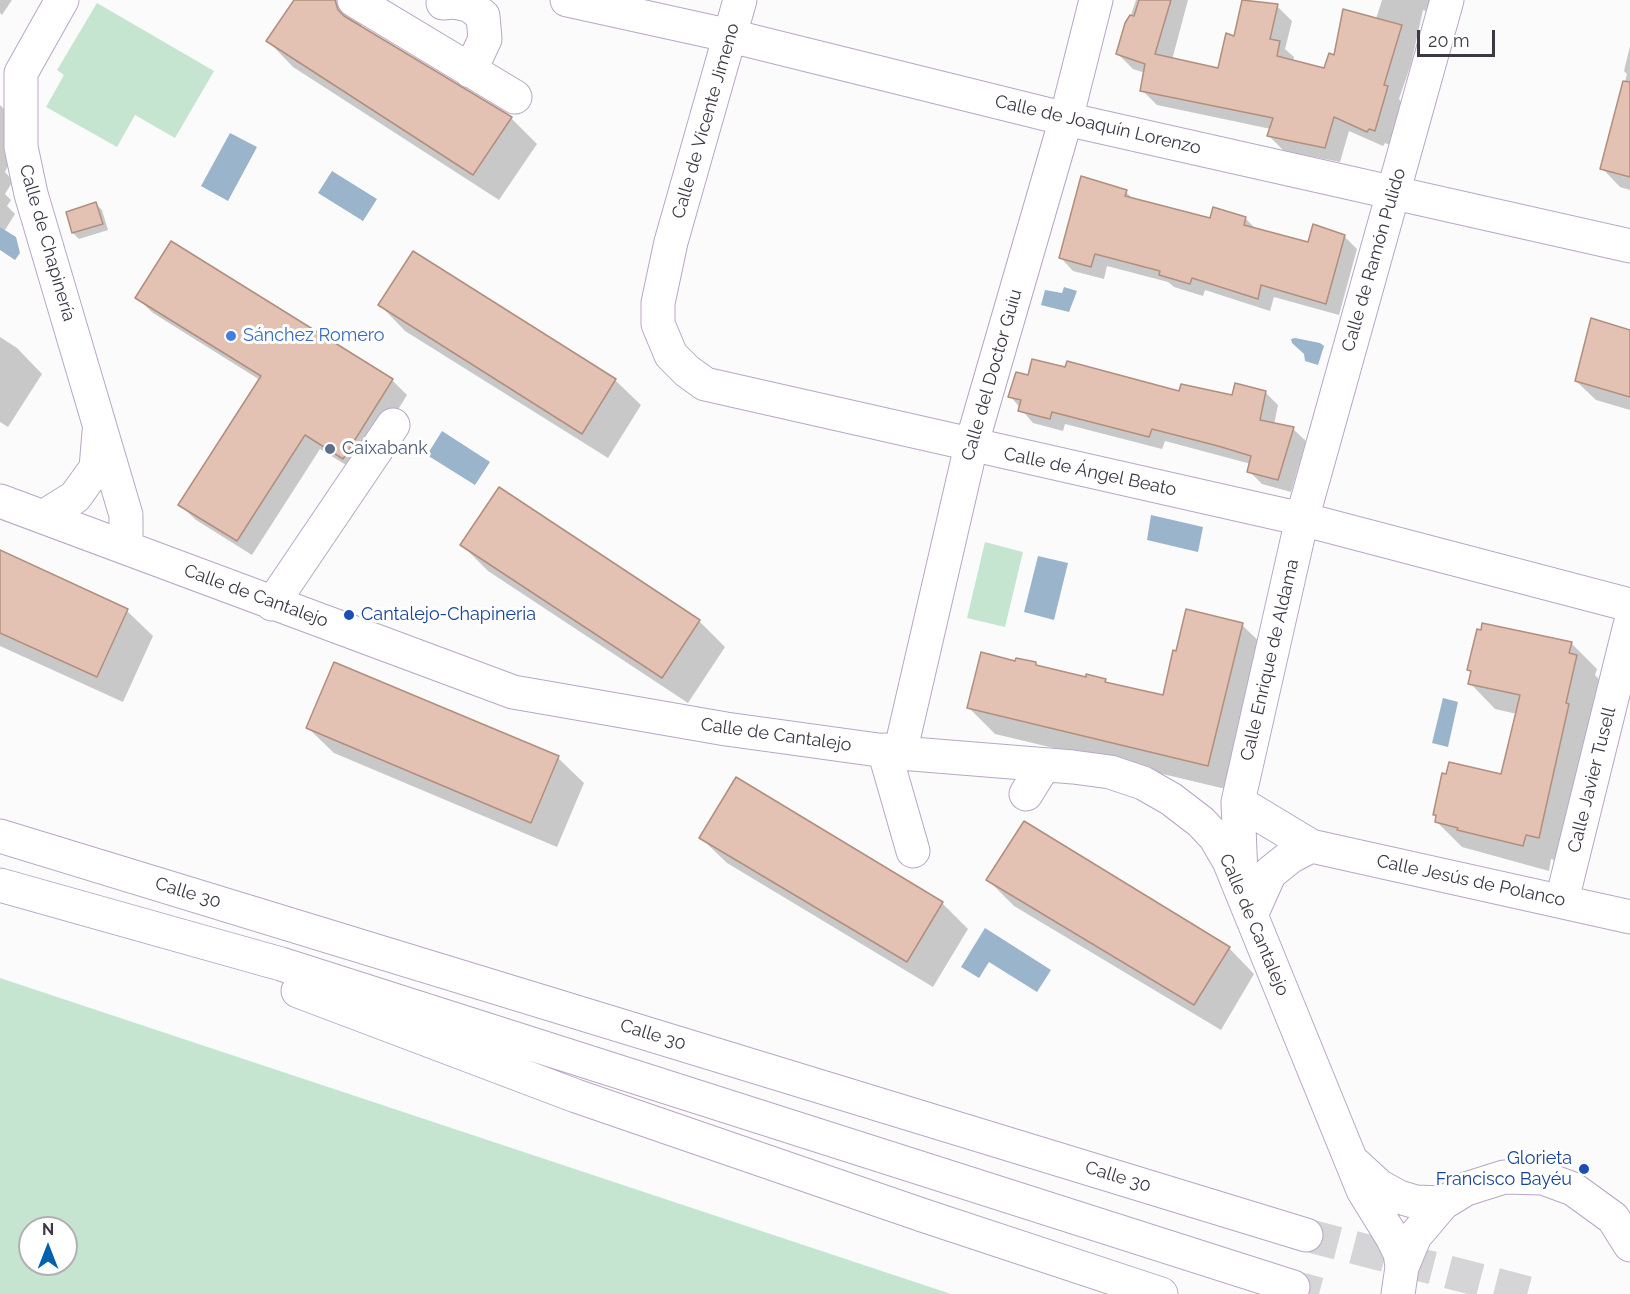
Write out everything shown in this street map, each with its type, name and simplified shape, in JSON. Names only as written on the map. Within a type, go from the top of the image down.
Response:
[{"type":"main road","name":"Calle de Chapinería","points":[[62,0],[10,67],[21,147],[31,194],[126,515],[126,547]]},
{"type":"main road","points":[[354,0],[515,97]]},
{"type":"main road","name":"Calle de Joaquín Lorenzo","points":[[567,0],[731,36],[1066,119],[1630,246]]},
{"type":"main road","name":"Calle de Vicente Jimeno","points":[[671,242],[740,0]]},
{"type":"main road","name":"Calle del Doctor Guiu","points":[[892,752],[971,446],[1066,119],[1096,0]]},
{"type":"main road","name":"Calle de Ramón Pulido","points":[[1302,519],[1447,0]]},
{"type":"main road","points":[[443,3],[454,2],[469,6],[483,16],[485,39],[470,71]]},
{"type":"main road","name":"Calle de Ángel Beato","points":[[671,242],[660,283],[658,324],[671,355],[705,384],[971,446],[1302,519],[1630,605]]},
{"type":"main road","name":"Calle de Chapinería","points":[[43,518],[75,497],[96,468],[100,421]]},
{"type":"main road","points":[[272,604],[393,425]]},
{"type":"main road","name":"Calle de Cantalejo","points":[[0,501],[513,692],[726,729],[892,752],[1110,772],[1143,783],[1171,799],[1201,822],[1215,837],[1246,900],[1372,1208],[1400,1253],[1400,1280]]},
{"type":"main road","name":"Calle Enrique de Aldama","points":[[1246,900],[1239,802],[1302,519]]},
{"type":"main road","name":"Calle Javier Tusell","points":[[1562,900],[1630,626]]},
{"type":"main road","points":[[892,752],[913,852]]},
{"type":"main road","points":[[1026,794],[1044,765]]},
{"type":"main road","points":[[1201,822],[1222,814],[1239,802]]},
{"type":"main road","name":"Calle Jesús de Polanco","points":[[1239,802],[1311,846],[1562,900],[1630,917]]},
{"type":"main road","name":"Calle 30","points":[[0,836],[1306,1234]]},
{"type":"main road","points":[[1246,900],[1270,873],[1290,857],[1311,846]]},
{"type":"main road","points":[[0,885],[281,964],[1293,1287]]},
{"type":"main road","points":[[80,909],[576,1096],[1161,1294]]},
{"type":"main road","name":"Calle de Cantalejo","points":[[1352,1161],[1379,1186],[1399,1197],[1416,1202],[1443,1203]]},
{"type":"main road","points":[[1400,1280],[1415,1236],[1443,1203],[1466,1188],[1504,1177],[1543,1178],[1573,1188],[1597,1203],[1613,1218],[1630,1245]]},
{"type":"green space","points":[[97,3],[214,71],[175,138],[135,115],[117,147],[46,107],[64,75],[57,70]]},
{"type":"green space","points":[[985,542],[1023,552],[1005,627],[967,618]]},
{"type":"green space","points":[[0,978],[951,1294],[0,1294]]},
{"type":"water","points":[[230,133],[257,147],[228,201],[201,186]]},
{"type":"water","points":[[332,171],[377,199],[363,221],[318,193]]},
{"type":"water","points":[[0,227],[16,237],[20,253],[15,260],[0,250]]},
{"type":"water","points":[[1064,287],[1077,291],[1069,312],[1041,305],[1045,290],[1062,293]]},
{"type":"water","points":[[1291,339],[1320,343],[1324,346],[1318,365],[1305,361],[1304,354],[1292,343]]},
{"type":"water","points":[[442,431],[490,462],[475,485],[427,455]]},
{"type":"water","points":[[1151,515],[1203,527],[1198,552],[1147,540]]},
{"type":"water","points":[[1038,556],[1068,563],[1054,620],[1024,612]]},
{"type":"water","points":[[1443,698],[1458,702],[1448,747],[1432,743]]},
{"type":"water","points":[[985,928],[1051,970],[1037,992],[989,962],[979,978],[961,967]]},
{"type":"building","points":[[294,0],[335,0],[338,10],[344,16],[512,117],[473,175],[266,41]]},
{"type":"building","points":[[1139,0],[1171,0],[1155,54],[1218,68],[1226,33],[1234,36],[1242,0],[1278,4],[1270,39],[1280,41],[1277,56],[1324,68],[1329,53],[1334,55],[1343,9],[1402,25],[1384,85],[1388,86],[1375,131],[1369,129],[1367,132],[1334,117],[1325,148],[1267,136],[1273,118],[1140,91],[1145,64],[1116,54],[1125,23],[1130,15],[1134,16]]},
{"type":"building","points":[[1623,81],[1630,82],[1630,177],[1600,169]]},
{"type":"building","points":[[1081,176],[1127,190],[1125,196],[1210,218],[1213,207],[1246,217],[1244,225],[1308,242],[1313,224],[1345,235],[1326,304],[1261,285],[1258,299],[1192,278],[1190,284],[1159,275],[1160,271],[1095,254],[1091,267],[1059,258]]},
{"type":"building","points":[[96,202],[103,224],[72,233],[66,212]]},
{"type":"building","points":[[171,241],[393,379],[343,459],[305,435],[237,541],[178,505],[261,376],[135,298]]},
{"type":"building","points":[[413,251],[616,379],[582,434],[378,305]]},
{"type":"building","points":[[1591,318],[1630,330],[1630,397],[1575,381]]},
{"type":"building","points":[[1032,359],[1065,367],[1067,361],[1179,391],[1181,384],[1232,395],[1235,383],[1266,391],[1260,420],[1294,427],[1278,480],[1247,472],[1251,456],[1218,446],[1152,429],[1149,437],[1052,412],[1050,419],[1018,411],[1021,400],[1008,397],[1016,372],[1028,375]]},
{"type":"building","points":[[499,487],[700,620],[662,678],[460,545]]},
{"type":"building","points":[[0,550],[128,609],[97,677],[0,633]]},
{"type":"building","points":[[1186,609],[1243,623],[1208,766],[967,708],[981,652],[1015,661],[1016,658],[1036,662],[1036,665],[1086,677],[1086,674],[1106,679],[1105,682],[1163,695],[1173,650],[1176,651]]},
{"type":"building","points":[[1482,623],[1572,642],[1569,653],[1577,655],[1566,703],[1569,704],[1539,838],[1526,835],[1523,846],[1457,830],[1458,828],[1435,822],[1436,815],[1433,815],[1442,773],[1446,774],[1449,762],[1501,774],[1520,695],[1468,684],[1471,671],[1467,670],[1477,629],[1481,630]]},
{"type":"building","points":[[334,662],[559,756],[531,823],[306,728]]},
{"type":"building","points":[[736,777],[943,902],[907,962],[699,838]]},
{"type":"building","points":[[1024,821],[1230,947],[1194,1005],[986,880]]},
{"type":"tunnel","points":[[1306,1235],[1533,1294]]},
{"type":"tunnel","points":[[1293,1287],[1319,1294]]},
{"type":"place","name":"Sánchez Romero","points":[[231,336]]},
{"type":"place","name":"Caixabank","points":[[330,449]]},
{"type":"place","name":"Cantalejo-Chapineria","points":[[349,615]]},
{"type":"place","name":"Glorieta Francisco Bayéu","points":[[1584,1169]]}]
